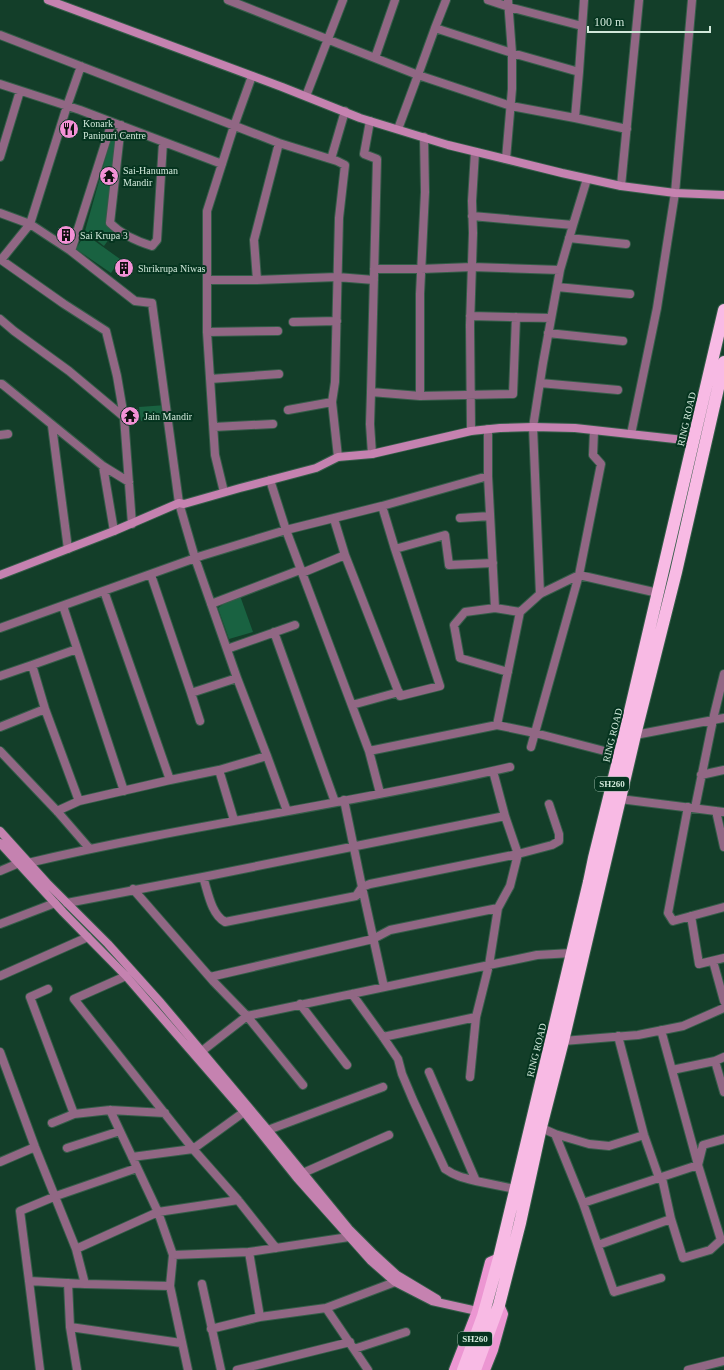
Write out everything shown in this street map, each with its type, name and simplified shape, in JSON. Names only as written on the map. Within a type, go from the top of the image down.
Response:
[{"type":"highway","name":"RING ROAD","points":[[499,1258],[515,1189],[563,1041],[620,799],[629,736],[658,593],[724,310]]},
{"type":"highway","name":"RING ROAD","points":[[499,1305],[520,1222],[536,1126],[572,952],[594,858],[620,755],[629,736],[676,572],[720,398],[724,362]]},
{"type":"highway","name":"SH260","points":[[464,1370],[483,1316],[499,1258]]},
{"type":"highway","name":"SH260","points":[[475,1370],[499,1305]]},
{"type":"main road","points":[[454,1370],[476,1311],[490,1262],[499,1258]]},
{"type":"main road","points":[[485,1370],[493,1350],[503,1314],[499,1305]]},
{"type":"street","points":[[48,0],[61,2],[370,121],[475,152],[621,186],[675,193],[724,195]]},
{"type":"street","points":[[228,0],[418,75],[511,106],[627,129]]},
{"type":"street","points":[[306,96],[329,40],[343,0]]},
{"type":"street","points":[[375,58],[395,0]]},
{"type":"street","points":[[398,129],[446,0]]},
{"type":"street","points":[[488,0],[508,3],[582,26]]},
{"type":"street","points":[[575,118],[584,0]]},
{"type":"street","points":[[621,186],[639,0]]},
{"type":"street","points":[[631,434],[657,308],[675,193],[692,0]]},
{"type":"street","points":[[506,159],[511,106],[512,53],[508,3]]},
{"type":"street","points":[[435,28],[512,53],[579,72]]},
{"type":"street","points":[[0,35],[278,143],[331,159],[345,165],[339,218],[335,382],[332,402],[338,457]]},
{"type":"street","points":[[81,66],[30,224],[1,259],[64,304],[106,331],[124,417],[132,524]]},
{"type":"street","points":[[224,492],[215,455],[210,379],[207,332],[206,211],[252,76]]},
{"type":"street","points":[[0,84],[112,122],[222,164]]},
{"type":"street","points":[[0,157],[20,90]]},
{"type":"street","points":[[331,159],[345,111]]},
{"type":"street","points":[[370,121],[364,154],[377,159],[370,424],[372,454]]},
{"type":"street","points":[[71,251],[112,122]]},
{"type":"street","points":[[121,126],[110,223],[117,230],[138,242],[152,246],[157,240],[164,142]]},
{"type":"street","points":[[420,396],[421,269],[425,192],[424,137]]},
{"type":"street","points":[[257,280],[254,240],[278,143]]},
{"type":"street","points":[[471,431],[470,316],[472,201],[475,152]]},
{"type":"street","points":[[540,594],[533,427],[548,332],[560,270],[587,179]]},
{"type":"street","points":[[0,213],[30,224],[71,251],[135,301],[152,303],[179,503],[195,558],[286,811]]},
{"type":"street","points":[[472,216],[573,225]]},
{"type":"street","points":[[569,238],[626,244]]},
{"type":"street","points":[[374,269],[472,267],[560,270]]},
{"type":"street","points":[[207,280],[337,277],[374,280]]},
{"type":"street","points":[[557,287],[630,294]]},
{"type":"street","points":[[470,316],[551,318]]},
{"type":"street","points":[[371,392],[420,396],[513,394],[516,317]]},
{"type":"street","points":[[0,319],[69,371],[124,417]]},
{"type":"street","points":[[293,322],[336,320]]},
{"type":"street","points":[[207,332],[278,331]]},
{"type":"street","points":[[548,332],[623,341]]},
{"type":"street","points":[[210,379],[279,374]]},
{"type":"street","points":[[540,383],[618,390]]},
{"type":"street","points":[[0,384],[2,384],[103,466],[129,482]]},
{"type":"street","points":[[288,410],[332,402]]},
{"type":"street","points":[[214,427],[273,424]]},
{"type":"street","points":[[52,426],[68,549]]},
{"type":"street","points":[[0,574],[132,524],[179,503],[184,504],[316,468],[338,457],[372,454],[471,431],[533,427],[631,434],[693,441]]},
{"type":"street","points":[[488,429],[488,476],[495,608]]},
{"type":"street","points":[[530,747],[535,734],[579,575],[600,464],[593,455],[594,431]]},
{"type":"street","points":[[103,466],[114,531]]},
{"type":"street","points":[[0,628],[195,558],[286,530],[334,519],[488,476]]},
{"type":"street","points":[[270,480],[286,530],[369,751],[380,793]]},
{"type":"street","points":[[334,519],[345,555],[400,696],[440,686],[382,506]]},
{"type":"street","points":[[460,518],[490,516]]},
{"type":"street","points":[[395,549],[446,535],[449,565],[493,563]]},
{"type":"street","points":[[211,604],[345,555]]},
{"type":"street","points":[[151,575],[200,721]]},
{"type":"street","points":[[497,725],[520,612],[540,594],[579,575],[658,593]]},
{"type":"street","points":[[104,591],[170,780]]},
{"type":"street","points":[[63,606],[124,791]]},
{"type":"street","points":[[508,672],[460,658],[454,625],[465,612],[495,608],[520,612]]},
{"type":"street","points":[[227,649],[295,625]]},
{"type":"street","points":[[274,632],[335,802]]},
{"type":"street","points":[[0,676],[77,649]]},
{"type":"street","points":[[32,665],[78,801]]},
{"type":"street","points":[[724,674],[668,913],[673,921],[724,907]]},
{"type":"street","points":[[191,693],[237,678]]},
{"type":"street","points":[[352,705],[399,692]]},
{"type":"street","points":[[0,727],[46,708]]},
{"type":"street","points":[[629,736],[724,718]]},
{"type":"street","points":[[369,751],[497,725],[620,755]]},
{"type":"street","points":[[0,751],[57,811],[89,848]]},
{"type":"street","points":[[57,811],[78,801],[219,770],[267,756]]},
{"type":"street","points":[[28,863],[89,848],[335,802],[510,767]]},
{"type":"street","points":[[219,770],[234,820]]},
{"type":"street","points":[[701,775],[724,770]]},
{"type":"street","points":[[470,1077],[476,1017],[489,965],[498,908],[510,886],[518,854],[505,816],[493,771]]},
{"type":"street","points":[[620,799],[720,811],[724,847]]},
{"type":"street","points":[[344,800],[384,987]]},
{"type":"street","points":[[203,877],[214,911],[220,919],[226,922],[356,896],[362,887],[370,884],[552,846],[559,841],[559,834],[549,804]]},
{"type":"street","points":[[66,903],[505,816]]},
{"type":"street","points":[[0,831],[19,863],[55,903],[126,976],[244,1112],[297,1178],[349,1237],[398,1279],[427,1292],[443,1303],[476,1311]]},
{"type":"street","points":[[0,843],[9,847],[28,863],[66,903],[86,921],[134,973],[202,1051],[374,1259]]},
{"type":"street","points":[[0,871],[19,863]]},
{"type":"street","points":[[133,890],[210,977],[247,1016],[303,1085]]},
{"type":"street","points":[[0,924],[55,903]]},
{"type":"street","points":[[210,977],[373,939],[390,930],[498,908]]},
{"type":"street","points":[[691,916],[699,964],[724,958]]},
{"type":"street","points":[[0,976],[88,937]]},
{"type":"street","points":[[202,1051],[247,1016],[537,955],[572,952]]},
{"type":"street","points":[[713,961],[724,1001]]},
{"type":"street","points":[[126,976],[74,999],[193,1149],[238,1200],[276,1248]]},
{"type":"street","points":[[48,989],[30,997],[74,1114]]},
{"type":"street","points":[[352,994],[398,1059],[402,1074],[413,1100],[445,1169],[458,1177],[515,1189]]},
{"type":"street","points":[[300,1004],[347,1065]]},
{"type":"street","points":[[563,1041],[638,1035],[683,1026],[724,1008]]},
{"type":"street","points":[[383,1037],[476,1017]]},
{"type":"street","points":[[618,1036],[644,1135],[660,1178],[683,1258],[710,1250],[721,1240],[698,1165],[661,1030]]},
{"type":"street","points":[[0,1052],[35,1147],[56,1196],[76,1250],[85,1284]]},
{"type":"street","points":[[672,1070],[715,1062],[724,1058]]},
{"type":"street","points":[[715,1062],[724,1092]]},
{"type":"street","points":[[429,1072],[476,1181]]},
{"type":"street","points":[[268,1130],[383,1087]]},
{"type":"street","points":[[52,1123],[74,1114],[110,1110],[164,1113]]},
{"type":"street","points":[[110,1110],[158,1212],[173,1255],[170,1286],[188,1370]]},
{"type":"street","points":[[132,1157],[193,1149],[244,1112]]},
{"type":"street","points":[[536,1126],[555,1134],[589,1144],[609,1146],[644,1135]]},
{"type":"street","points":[[67,1148],[120,1132]]},
{"type":"street","points":[[555,1134],[598,1244],[614,1292],[661,1278]]},
{"type":"street","points":[[303,1173],[388,1135]]},
{"type":"street","points":[[698,1165],[702,1145],[724,1139]]},
{"type":"street","points":[[0,1162],[35,1147]]},
{"type":"street","points":[[582,1203],[698,1165]]},
{"type":"street","points":[[40,1370],[20,1211],[56,1196],[137,1168]]},
{"type":"street","points":[[76,1250],[158,1212],[238,1200]]},
{"type":"street","points":[[598,1244],[671,1219]]},
{"type":"street","points":[[173,1255],[249,1252],[349,1237]]},
{"type":"street","points":[[249,1252],[260,1317]]},
{"type":"street","points":[[211,1329],[260,1317],[326,1308],[398,1279]]},
{"type":"street","points":[[29,1280],[85,1284],[170,1286]]},
{"type":"street","points":[[68,1283],[70,1327],[77,1370]]},
{"type":"street","points":[[202,1284],[220,1370]]},
{"type":"street","points":[[326,1308],[368,1370]]},
{"type":"street","points":[[70,1327],[181,1343]]},
{"type":"street","points":[[238,1370],[352,1346],[406,1332]]},
{"type":"street","points":[[688,1370],[724,1361]]},
{"type":"green space","points":[[114,139],[119,142],[110,223],[114,232],[104,246],[85,231],[110,142]]},
{"type":"green space","points":[[85,234],[120,259],[111,273],[76,249]]},
{"type":"green space","points":[[166,405],[168,418],[141,421],[139,407]]},
{"type":"green space","points":[[239,593],[253,632],[229,639],[218,608]]},
{"type":"place","name":"Konark Panipuri Centre","points":[[69,129]]},
{"type":"place","name":"Sai-Hanuman Mandir","points":[[109,176]]},
{"type":"place","name":"Sai Krupa 3","points":[[66,235]]},
{"type":"place","name":"Shrikrupa Niwas","points":[[124,268]]},
{"type":"place","name":"Jain Mandir","points":[[130,416]]}]
